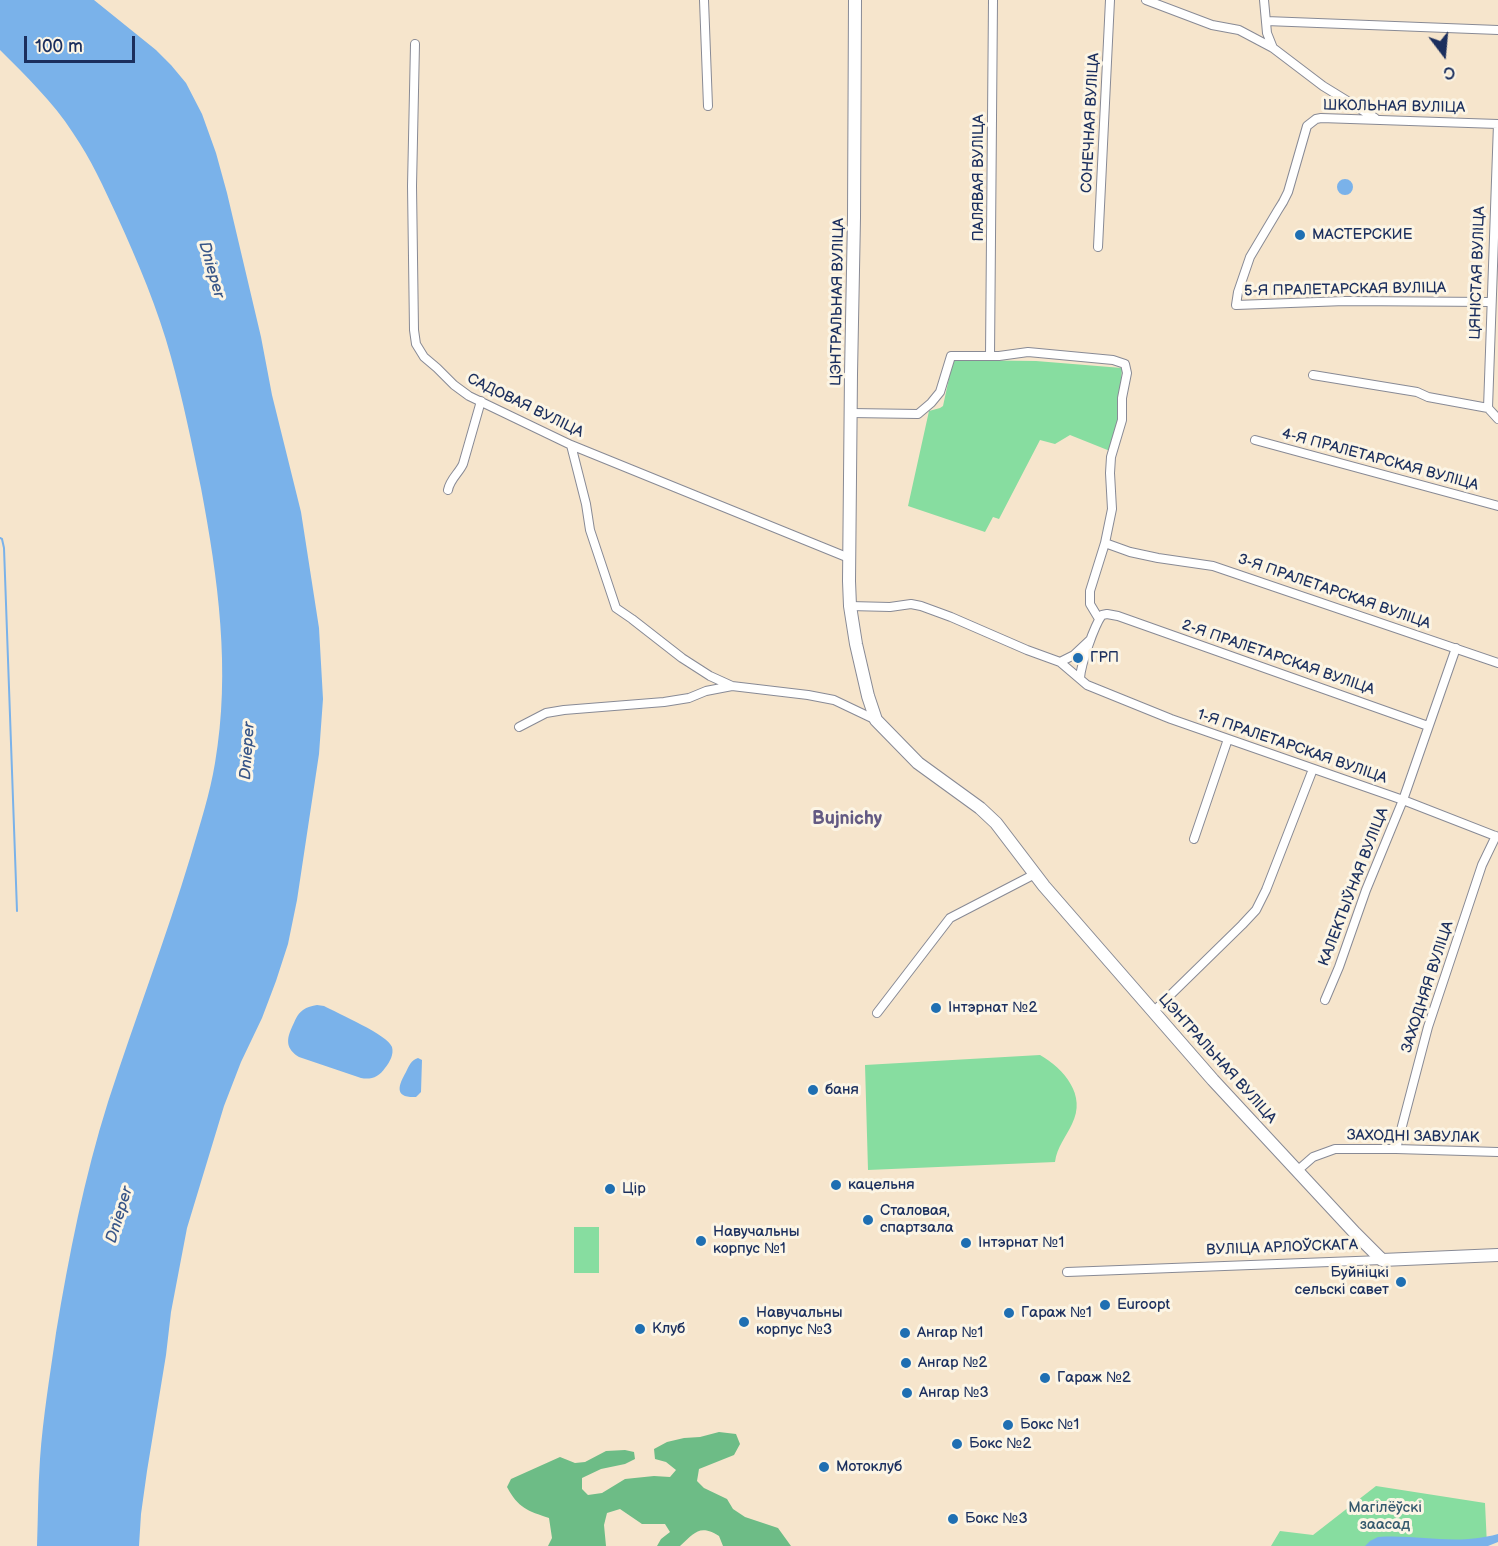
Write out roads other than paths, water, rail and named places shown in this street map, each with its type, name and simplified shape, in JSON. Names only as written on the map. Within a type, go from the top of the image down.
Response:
[{"type":"street","points":[[704,0],[708,106]]},
{"type":"street","name":"ЦЭНТРАЛЬНАЯ ВУЛІЦА","points":[[855,0],[850,606],[863,676],[876,720],[918,763],[996,823],[1035,874],[1213,1080],[1382,1260]]},
{"type":"street","name":"ПАЛЯВАЯ ВУЛІЦА","points":[[990,356],[993,0]]},
{"type":"street","name":"СОНЕЧНАЯ ВУЛІЦА","points":[[1098,246],[1110,0]]},
{"type":"street","points":[[1146,0],[1212,26],[1239,30],[1273,48],[1323,86],[1377,119]]},
{"type":"street","points":[[1264,0],[1267,33],[1273,48]]},
{"type":"street","points":[[1266,21],[1498,30]]},
{"type":"street","name":"САДОВАЯ ВУЛІЦА","points":[[415,44],[412,186],[414,330],[416,344],[424,357],[454,386],[469,396],[571,445],[849,558]]},
{"type":"street","name":"ШКОЛЬНАЯ ВУЛІЦА","points":[[1236,305],[1238,292],[1251,257],[1288,192],[1307,126],[1316,119],[1498,124]]},
{"type":"street","name":"ЦЯНІСТАЯ ВУЛІЦА","points":[[1488,408],[1498,124]]},
{"type":"street","name":"5-Я ПРАЛЕТАРСКАЯ ВУЛІЦА","points":[[1236,305],[1345,301],[1491,302]]},
{"type":"street","points":[[851,413],[918,414],[940,392],[951,356],[990,356],[1029,352],[1113,360],[1125,364],[1127,373],[1122,398],[1122,420],[1111,457],[1112,509],[1106,543],[1090,591],[1090,604],[1099,619],[1081,669],[1080,678]]},
{"type":"street","points":[[1313,375],[1417,392],[1428,397],[1488,408],[1498,418]]},
{"type":"street","points":[[448,490],[448,485],[463,464],[481,401]]},
{"type":"street","name":"4-Я ПРАЛЕТАРСКАЯ ВУЛІЦА","points":[[1255,440],[1498,506]]},
{"type":"street","points":[[571,445],[590,530],[616,608],[673,652],[710,676],[732,686]]},
{"type":"street","name":"3-Я ПРАЛЕТАРСКАЯ ВУЛІЦА","points":[[1106,543],[1130,552],[1213,566],[1498,663]]},
{"type":"street","points":[[850,606],[890,607],[915,604],[951,617],[1027,651],[1060,662],[1080,678]]},
{"type":"street","name":"2-Я ПРАЛЕТАРСКАЯ ВУЛІЦА","points":[[1099,619],[1102,615],[1107,614],[1118,616],[1428,726]]},
{"type":"street","points":[[1060,662],[1083,647],[1092,637]]},
{"type":"street","name":"КАЛЕКТЫЎНАЯ ВУЛІЦА","points":[[1325,1000],[1402,800],[1456,648]]},
{"type":"street","name":"1-Я ПРАЛЕТАРСКАЯ ВУЛІЦА","points":[[1080,678],[1087,685],[1172,719],[1497,836]]},
{"type":"street","points":[[519,727],[546,713],[664,702],[732,686],[834,700],[876,720]]},
{"type":"street","points":[[1194,839],[1228,739]]},
{"type":"street","points":[[1153,1012],[1256,910],[1313,769]]},
{"type":"street","name":"ЗАХОДНЯЯ ВУЛІЦА","points":[[1396,1149],[1428,1027],[1479,874],[1497,836]]},
{"type":"street","points":[[877,1013],[950,918],[1035,874]]},
{"type":"street","name":"ЗАХОДНІ ЗАВУЛАК","points":[[1297,1170],[1313,1157],[1335,1149],[1498,1152]]},
{"type":"street","name":"ВУЛІЦА АРЛОЎСКАГА","points":[[1068,1272],[1498,1255]]},
{"type":"water","name":"Dnieper","points":[[0,0],[94,0],[171,65],[186,83],[202,114],[227,193],[261,337],[272,395],[301,512],[319,628],[323,699],[319,754],[297,900],[288,944],[276,981],[224,1106],[187,1228],[171,1312],[147,1471],[139,1546],[37,1546],[41,1443],[61,1304],[92,1159],[108,1102],[181,886],[215,763],[222,694],[217,590],[213,556],[191,439],[160,321],[125,233],[86,153],[48,100],[0,50]]},
{"type":"water","points":[[1345,179],[1351,181],[1353,187],[1351,193],[1345,195],[1339,193],[1337,187],[1339,181]]},
{"type":"water","points":[[317,1005],[324,1006],[361,1025],[388,1042],[392,1047],[392,1055],[380,1074],[368,1079],[361,1078],[299,1057],[292,1051],[288,1044],[296,1018],[305,1009]]},
{"type":"water","points":[[418,1058],[422,1060],[421,1092],[416,1097],[409,1097],[401,1093],[400,1086],[410,1063]]},
{"type":"water","points":[[1498,1534],[1498,1542],[1488,1546],[1365,1546],[1378,1537],[1467,1539]]},
{"type":"waterway","points":[[0,538],[4,548],[17,911]]},
{"type":"place","name":"МАСТЕРСКИЕ","points":[[1300,235]]},
{"type":"place","name":"ГРП","points":[[1078,658]]},
{"type":"place","name":"Інтэрнат №2","points":[[936,1008]]},
{"type":"place","name":"баня","points":[[813,1090]]},
{"type":"place","name":"кацельня","points":[[836,1185]]},
{"type":"place","name":"Цір","points":[[610,1189]]},
{"type":"place","name":"Сталовая, спартзала","points":[[868,1220]]},
{"type":"place","name":"Навучальны корпус №1","points":[[701,1241]]},
{"type":"place","name":"Інтэрнат №1","points":[[966,1243]]},
{"type":"place","name":"Буйніцкі сельскі савет","points":[[1401,1282]]},
{"type":"place","name":"Euroopt","points":[[1105,1305]]},
{"type":"place","name":"Гараж №1","points":[[1009,1313]]},
{"type":"place","name":"Навучальны корпус №3","points":[[744,1322]]},
{"type":"place","name":"Клуб","points":[[640,1329]]},
{"type":"place","name":"Ангар №1","points":[[905,1333]]},
{"type":"place","name":"Ангар №2","points":[[906,1363]]},
{"type":"place","name":"Гараж №2","points":[[1045,1378]]},
{"type":"place","name":"Ангар №3","points":[[907,1393]]},
{"type":"place","name":"Бокс №1","points":[[1008,1425]]},
{"type":"place","name":"Бокс №2","points":[[957,1444]]},
{"type":"place","name":"Мотоклуб","points":[[824,1467]]},
{"type":"place","name":"Бокс №3","points":[[953,1519]]},
{"type":"district","name":"Bujnichy","points":[[847,819]]},
{"type":"park label","name":"Магілёўскі заасад","points":[[1385,1516]]}]
